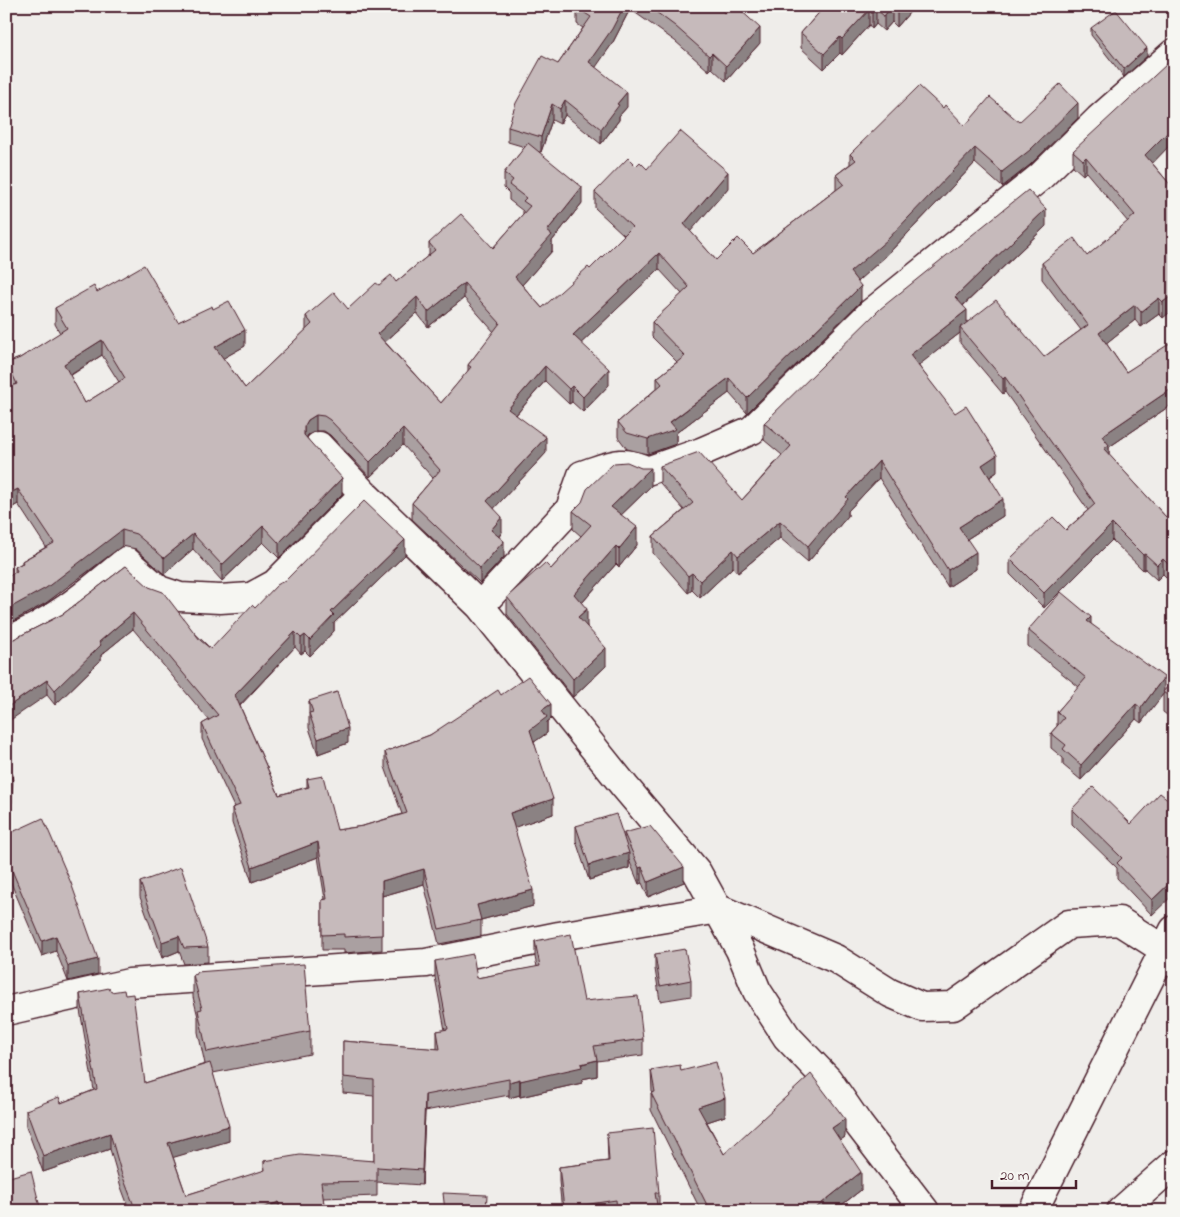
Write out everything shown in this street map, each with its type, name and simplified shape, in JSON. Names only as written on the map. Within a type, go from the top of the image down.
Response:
[{"type":"street","points":[[480,606],[570,509],[582,475],[622,463],[634,464],[647,471],[701,452],[752,430],[870,314],[1040,177],[1099,120],[1174,53]]},
{"type":"street","points":[[319,446],[364,494],[480,606],[625,787],[697,872],[719,909],[757,991],[788,1037],[828,1080],[859,1125],[925,1211]]},
{"type":"street","points":[[6,641],[30,632],[86,595],[126,561],[159,590],[180,597],[220,599],[251,597],[275,584],[364,494]]},
{"type":"street","points":[[6,1011],[129,984],[426,963],[558,936],[719,909],[836,959],[890,993],[922,1007],[953,1006],[1069,924],[1119,921],[1170,947],[1033,1211]]},
{"type":"street","points":[[1121,1211],[1174,1164]]},
{"type":"building","points":[[578,6],[624,6],[612,29],[589,62],[627,92],[601,129],[565,100],[560,109],[552,104],[541,137],[508,127],[516,103],[542,56],[558,64],[591,17],[577,8]]},
{"type":"building","points":[[648,6],[716,6],[725,13],[731,7],[735,10],[737,7],[760,28],[726,66],[712,53],[709,56],[675,26]]},
{"type":"building","points":[[825,6],[892,6],[884,16],[876,9],[872,13],[869,10],[842,39],[840,37],[824,54],[801,33]]},
{"type":"building","points":[[892,6],[902,6],[897,12]]},
{"type":"building","points":[[1116,10],[1147,48],[1124,69],[1091,28]]},
{"type":"building","points":[[1167,64],[1174,72],[1174,126],[1145,155],[1174,189],[1174,294],[1163,302],[1159,298],[1141,312],[1135,305],[1099,333],[1126,372],[1172,342],[1174,344],[1174,387],[1102,436],[1109,445],[1104,449],[1174,524],[1174,570],[1163,559],[1157,565],[1145,554],[1143,555],[1112,524],[1044,593],[1010,559],[1053,517],[1066,530],[1095,504],[1005,377],[1003,379],[960,328],[996,300],[1044,357],[1088,325],[1042,263],[1074,238],[1087,256],[1135,215],[1086,157],[1083,160],[1073,151]]},
{"type":"building","points":[[1060,84],[1078,103],[1030,150],[1002,172],[975,148],[887,240],[850,272],[861,286],[747,398],[729,378],[670,422],[676,429],[648,439],[627,433],[618,422],[662,384],[657,378],[685,356],[652,322],[689,287],[659,253],[573,335],[609,369],[583,397],[572,386],[569,389],[545,366],[508,409],[546,437],[487,501],[502,517],[491,530],[504,541],[480,568],[412,503],[440,470],[403,429],[370,462],[330,420],[324,416],[316,415],[308,420],[304,427],[304,435],[342,478],[279,543],[263,526],[222,565],[193,534],[164,558],[136,534],[122,530],[46,588],[6,610],[6,578],[17,571],[15,567],[23,563],[22,561],[54,543],[18,489],[6,495],[6,388],[17,384],[7,363],[20,358],[67,328],[55,308],[94,286],[97,292],[144,265],[178,322],[212,306],[213,309],[229,301],[245,330],[215,347],[245,388],[312,324],[306,316],[334,292],[348,309],[376,283],[379,285],[391,275],[396,282],[435,250],[429,243],[461,214],[493,248],[530,206],[523,201],[526,198],[509,185],[513,180],[504,173],[528,143],[582,187],[547,231],[552,235],[515,277],[542,308],[588,267],[590,269],[632,227],[595,192],[628,158],[636,166],[640,162],[647,169],[680,131],[728,172],[684,224],[716,260],[738,238],[753,253],[844,184],[836,175],[856,160],[850,154],[919,86],[943,108],[945,105],[965,126],[990,97],[1019,122]],"holes":[[[464,283],[500,323],[468,365],[471,367],[441,403],[377,334],[417,297],[428,312]],[[102,340],[125,378],[85,403],[64,364]]]},
{"type":"building","points":[[1028,190],[1046,209],[955,297],[967,310],[910,355],[955,413],[966,406],[997,455],[982,465],[1003,499],[959,527],[976,552],[948,570],[879,461],[846,497],[848,499],[808,546],[780,521],[738,556],[733,550],[700,581],[692,573],[688,576],[653,536],[693,503],[660,466],[699,452],[742,500],[791,446],[764,423],[880,309]]},
{"type":"building","points":[[627,462],[641,468],[651,468],[611,507],[637,527],[619,549],[616,546],[574,594],[587,609],[578,617],[606,648],[573,679],[507,597],[545,563],[551,569],[591,525],[573,511],[582,502],[587,489],[614,463]]},
{"type":"building","points":[[364,501],[405,540],[331,612],[334,615],[310,640],[305,635],[301,638],[295,632],[235,695],[279,795],[309,787],[307,779],[323,776],[337,830],[363,826],[407,813],[385,752],[430,735],[498,690],[501,695],[528,676],[551,704],[542,710],[547,717],[530,730],[553,799],[510,813],[533,890],[477,905],[481,920],[439,929],[424,869],[382,881],[382,935],[344,937],[344,934],[322,935],[322,900],[327,899],[318,842],[252,867],[232,808],[240,805],[202,724],[218,715],[133,613],[99,642],[101,645],[55,690],[47,680],[6,708],[6,641],[12,640],[63,614],[126,566],[149,587],[163,592],[200,640],[211,649],[252,605],[255,608],[277,585],[286,580]]},
{"type":"building","points":[[1061,592],[1091,617],[1087,621],[1164,677],[1141,708],[1136,704],[1081,765],[1063,749],[1066,745],[1051,733],[1064,718],[1057,712],[1086,678],[1028,630]]},
{"type":"building","points":[[1174,679],[1174,700],[1163,692]]},
{"type":"building","points":[[337,692],[348,728],[318,739],[309,713],[313,712],[309,701]]},
{"type":"building","points":[[6,765],[13,775],[6,779]]},
{"type":"building","points":[[6,779],[12,788],[6,792]]},
{"type":"building","points":[[1093,787],[1131,824],[1160,793],[1174,804],[1174,849],[1166,858],[1174,866],[1174,879],[1152,900],[1117,863],[1122,858],[1072,809]]},
{"type":"building","points":[[616,814],[629,853],[589,865],[576,826]]},
{"type":"building","points":[[43,818],[71,883],[98,959],[68,966],[56,936],[42,941],[8,861],[6,862],[6,835]]},
{"type":"building","points":[[650,826],[684,867],[648,882],[642,867],[639,868],[624,833]]},
{"type":"building","points":[[181,867],[208,947],[184,948],[179,936],[162,942],[140,882]]},
{"type":"building","points":[[571,934],[584,1001],[638,996],[643,1039],[594,1046],[597,1060],[581,1064],[582,1067],[520,1081],[520,1079],[509,1082],[509,1079],[425,1095],[422,1170],[377,1167],[377,1181],[321,1182],[325,1211],[280,1211],[279,1202],[254,1211],[136,1211],[121,1172],[110,1133],[43,1156],[26,1110],[59,1097],[61,1103],[97,1089],[80,994],[109,988],[111,992],[124,990],[125,995],[133,994],[145,1083],[210,1063],[229,1126],[168,1143],[186,1195],[265,1170],[264,1161],[300,1155],[374,1161],[374,1080],[343,1077],[343,1041],[440,1049],[437,1031],[448,1029],[435,961],[473,954],[477,978],[540,966],[535,941]]},
{"type":"building","points":[[685,949],[691,980],[660,986],[655,954]]},
{"type":"building","points":[[304,964],[310,1031],[207,1052],[198,1010],[202,1009],[193,975],[197,974],[196,972]]},
{"type":"building","points":[[716,1062],[725,1098],[698,1107],[724,1154],[811,1074],[845,1119],[832,1128],[861,1172],[812,1211],[710,1211],[651,1093],[655,1092],[651,1070],[680,1065],[681,1071]]},
{"type":"building","points":[[653,1128],[659,1193],[655,1193],[658,1211],[617,1211],[616,1200],[564,1208],[559,1167],[609,1161],[607,1133]]},
{"type":"building","points":[[31,1171],[41,1211],[6,1211],[6,1178]]},
{"type":"building","points":[[443,1193],[487,1195],[486,1211],[445,1211]]}]
